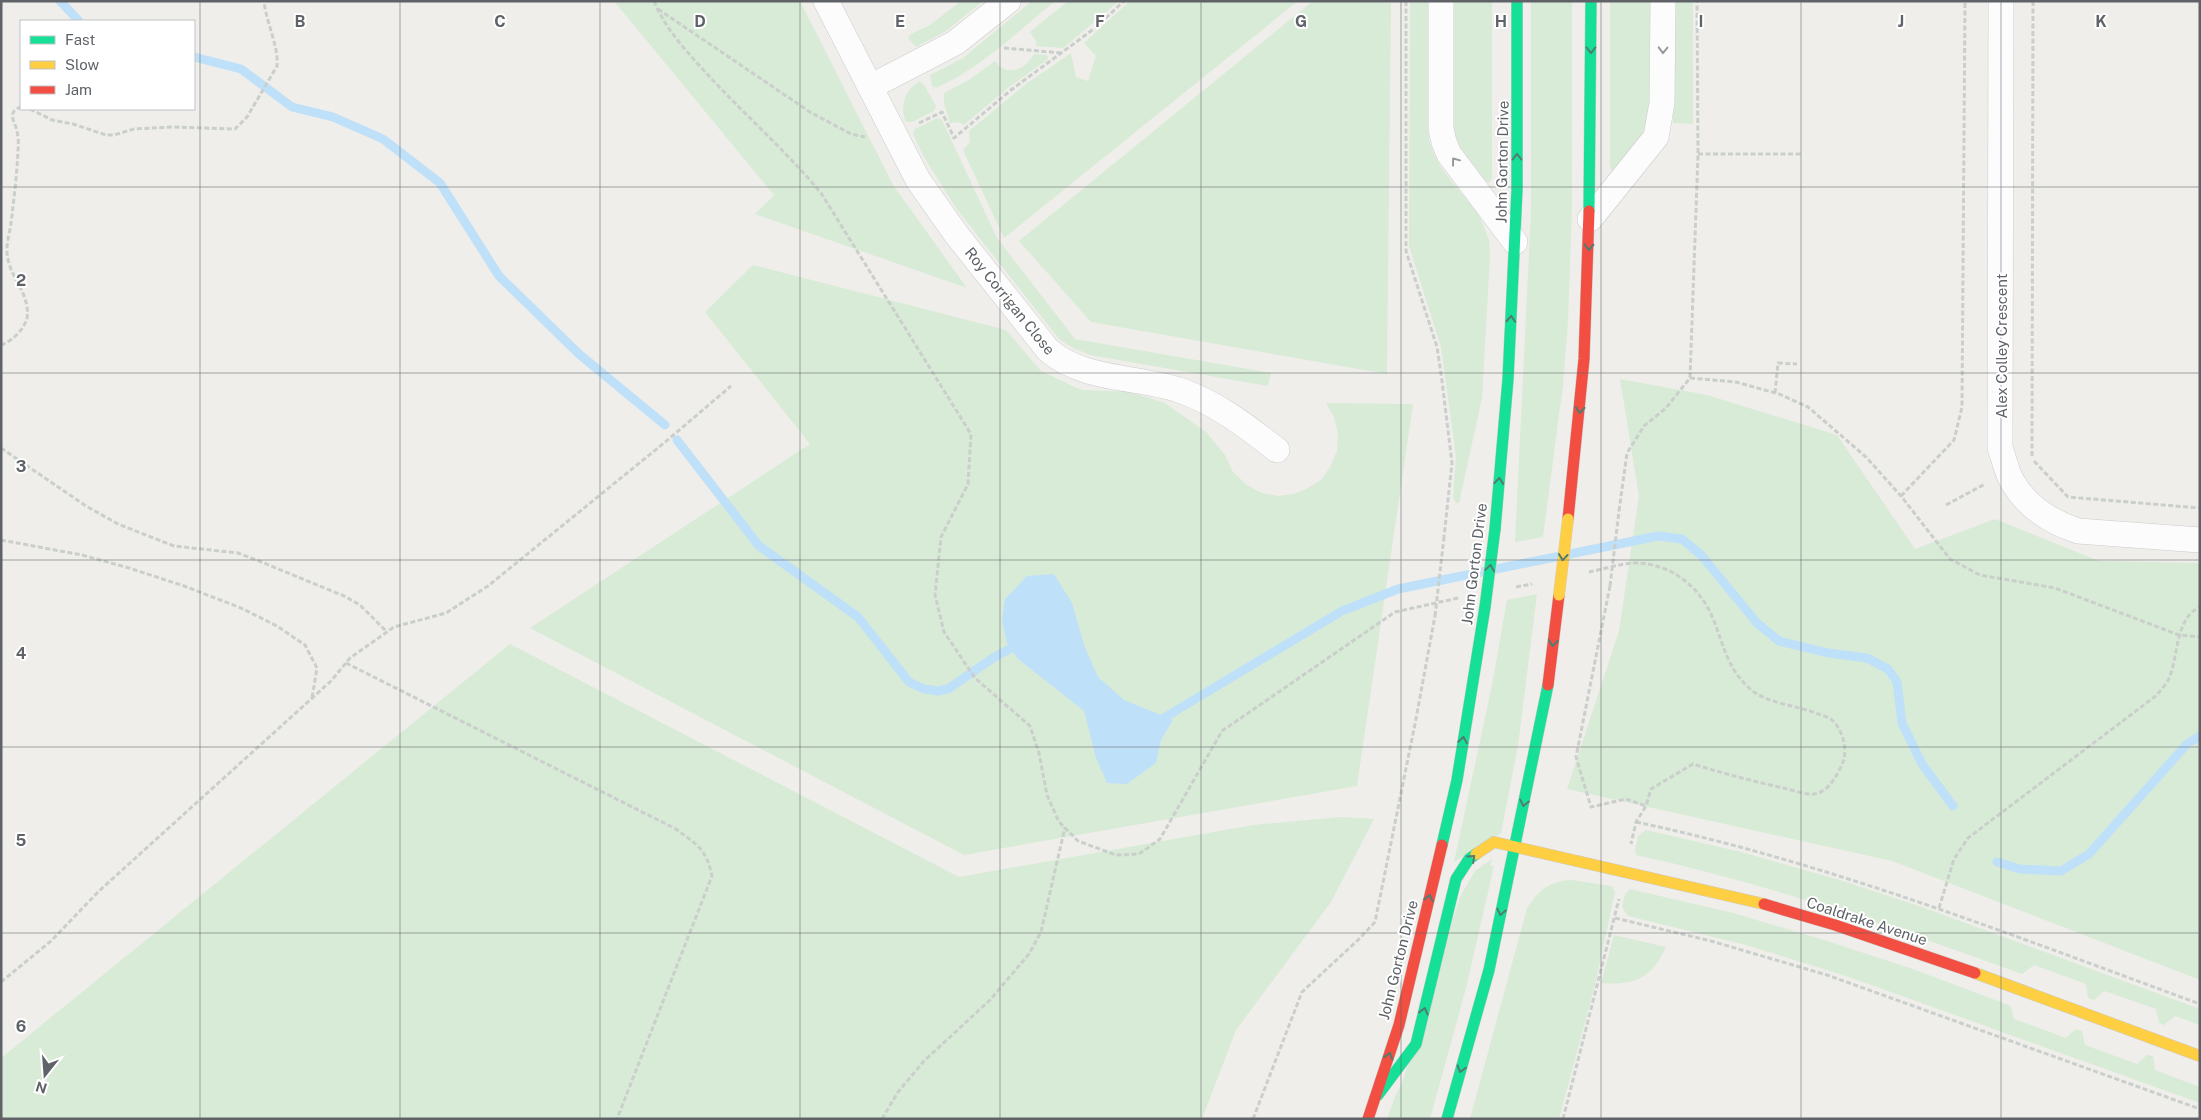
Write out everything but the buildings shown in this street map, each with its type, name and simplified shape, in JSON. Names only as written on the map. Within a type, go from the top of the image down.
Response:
[{"type":"main road","name":"John Gorton Drive","points":[[1368,1119],[1398,1025],[1457,780],[1485,607],[1495,530],[1508,379],[1517,190],[1517,1]]},
{"type":"main road","points":[[1447,1119],[1489,970],[1547,690],[1580,411],[1590,219],[1591,1]]},
{"type":"main road","name":"Coaldrake Avenue","points":[[1376,1098],[1416,1044],[1456,878],[1468,858],[1494,842],[1667,880],[1814,919],[1927,957],[2200,1056]]},
{"type":"street","name":"Roy Corrigan Close","points":[[826,1],[918,180],[1033,333],[1054,355],[1065,362],[1088,371],[1162,385],[1192,395],[1231,415],[1277,450]]},
{"type":"street","points":[[870,87],[955,43],[1008,1]]},
{"type":"street","points":[[1441,1],[1441,129],[1444,142],[1454,161],[1515,242]]},
{"type":"street","points":[[1590,219],[1656,137],[1662,103],[1663,1]]},
{"type":"street","name":"Alex Colley Crescent","points":[[2001,1],[2000,448],[2012,480],[2032,507],[2062,526],[2078,531],[2200,540]]},
{"type":"path","points":[[32,110],[52,120],[114,135],[134,128],[235,129],[247,117],[275,71],[278,57],[268,27],[264,1]]},
{"type":"path","points":[[654,1],[682,46],[723,91],[794,161],[821,193],[971,434],[968,484],[941,538],[935,594],[944,632],[975,678],[1030,726],[1039,754],[1047,795],[1059,822],[1078,841],[1116,855],[1139,854],[1160,839],[1222,731],[1395,612],[1461,597]]},
{"type":"path","points":[[657,8],[810,112],[851,134],[880,140],[942,112],[954,138],[1011,90],[1109,17],[1124,1]]},
{"type":"path","points":[[1253,1119],[1302,992],[1375,922],[1419,707],[1434,616],[1452,463],[1438,353],[1406,251],[1406,1]]},
{"type":"path","points":[[1646,806],[1626,799],[1591,807],[1576,757],[1610,586],[1627,453],[1644,426],[1666,408],[1690,378],[1698,154],[1698,1]]},
{"type":"path","points":[[1901,496],[1954,440],[1962,407],[1965,1]]},
{"type":"path","points":[[2033,1],[2032,459],[2068,496],[2200,508]]},
{"type":"path","points":[[1004,48],[1062,53]]},
{"type":"path","points":[[1,344],[17,335],[27,317],[25,295],[15,279],[9,263],[7,249],[12,222],[18,151],[17,135],[12,114],[15,109],[20,107]]},
{"type":"path","points":[[1698,154],[1804,154]]},
{"type":"path","points":[[1775,393],[1778,363],[1797,364]]},
{"type":"path","points":[[1690,378],[1736,382],[1775,393],[1808,407],[1866,457],[1901,496],[1950,559],[1980,575],[2055,588],[2179,635],[2200,637]]},
{"type":"path","points":[[1,982],[51,941],[99,891],[331,681],[346,663],[394,627],[446,612],[488,586],[664,444],[731,386]]},
{"type":"path","points":[[1,448],[86,506],[118,524],[174,546],[238,553],[259,561],[344,596],[360,605],[386,632]]},
{"type":"path","points":[[1,540],[82,555],[129,568],[184,586],[241,608],[278,626],[305,646],[317,668],[312,698]]},
{"type":"path","points":[[1588,572],[1636,563],[1655,566],[1687,581],[1700,594],[1714,620],[1725,655],[1749,688],[1769,699],[1804,708],[1831,719],[1839,730],[1844,743],[1844,760],[1836,777],[1825,789],[1813,794],[1746,780],[1693,764],[1652,789],[1646,806],[1636,822],[1630,846]]},
{"type":"path","points":[[1510,588],[1539,582]]},
{"type":"path","points":[[1939,908],[1954,859],[1968,838],[2157,695],[2170,677],[2179,635],[2192,610],[2200,607]]},
{"type":"path","points":[[346,663],[676,828],[699,846],[708,858],[712,876],[618,1119]]},
{"type":"path","points":[[1636,822],[1798,862],[1939,908],[2200,1004]]},
{"type":"path","points":[[882,1119],[898,1092],[924,1062],[990,1000],[1029,954],[1041,932],[1065,827]]},
{"type":"path","points":[[1563,1119],[1620,895]]},
{"type":"path","points":[[1614,918],[1711,941],[1827,975],[2200,1109]]},
{"type":"green space","points":[[614,1],[800,1],[893,185],[967,288],[755,214],[774,195]]},
{"type":"green space","points":[[961,1],[983,1],[946,31],[916,47],[908,38],[911,34],[930,25]]},
{"type":"green space","points":[[1032,1],[1055,1],[983,60],[952,80],[936,88],[932,86],[930,75],[963,58]]},
{"type":"green space","points":[[1068,1],[1119,1],[1063,48],[1036,46],[1036,41],[1030,32]]},
{"type":"green space","points":[[1130,1],[1298,1],[1004,238],[963,150],[970,142],[969,131],[1026,84],[1071,53],[1076,77],[1088,81],[1096,56],[1084,43]]},
{"type":"green space","points":[[1313,1],[1391,3],[1387,374],[1091,322],[1019,241]]},
{"type":"green space","points":[[1410,1],[1428,1],[1428,132],[1430,144],[1441,167],[1480,217],[1489,240],[1490,256],[1482,398],[1459,503],[1456,503],[1453,498],[1456,457],[1441,347],[1409,246]]},
{"type":"green space","points":[[1453,1],[1492,1],[1492,178],[1489,183],[1461,149],[1453,130]]},
{"type":"green space","points":[[1531,1],[1572,1],[1572,206],[1568,322],[1563,385],[1543,537],[1515,542],[1531,211]]},
{"type":"green space","points":[[1610,1],[1650,1],[1649,117],[1641,136],[1614,171],[1610,168]]},
{"type":"green space","points":[[1674,1],[1693,1],[1693,124],[1673,123]]},
{"type":"green space","points":[[1034,54],[1047,55],[1048,59],[1009,87],[964,125],[958,122],[950,123],[944,104],[944,93],[969,80],[995,61],[1005,69],[1016,70],[1026,64]]},
{"type":"green space","points":[[920,81],[936,106],[934,111],[912,122],[906,122],[903,110],[905,99],[910,89]]},
{"type":"green space","points":[[938,118],[942,120],[997,238],[1075,339],[1271,373],[1268,386],[1090,355],[1073,348],[1059,339],[956,208],[924,157],[913,134],[915,129]]},
{"type":"green space","points":[[753,265],[1006,330],[1041,371],[1081,390],[1130,392],[1165,403],[1206,432],[1225,455],[1233,472],[1247,485],[1262,493],[1278,496],[1294,494],[1321,480],[1330,467],[1337,451],[1338,434],[1334,417],[1326,403],[1413,404],[1357,786],[964,855],[530,628],[810,444],[705,312]]},
{"type":"green space","points":[[1620,379],[1707,395],[1837,435],[1915,549],[1995,519],[2099,561],[2200,563],[2200,980],[1892,861],[1567,789],[1619,631],[1639,496]]},
{"type":"green space","points":[[1537,594],[1518,746],[1501,833],[1454,862],[1492,685],[1507,600]]},
{"type":"green space","points":[[510,644],[959,877],[1253,825],[1341,817],[1374,819],[1331,902],[1236,1030],[1202,1119],[1,1119],[1,1058]]},
{"type":"green space","points":[[1646,830],[1741,852],[1840,880],[1922,907],[2200,1009],[2200,1025],[2175,1016],[2164,1025],[2159,1023],[2156,1009],[2104,991],[2094,1000],[2088,998],[2086,984],[2034,965],[2022,974],[1927,940],[1783,893],[1735,879],[1636,855],[1635,850],[1638,836]]},
{"type":"green space","points":[[1492,859],[1490,866],[1494,866],[1466,988],[1430,1119],[1387,1119],[1396,1094],[1402,1084],[1460,897],[1475,871]]},
{"type":"green space","points":[[1571,880],[1612,886],[1615,892],[1595,985],[1559,1119],[1470,1119],[1527,908],[1545,888],[1557,882]]},
{"type":"green space","points":[[1630,889],[1733,913],[1910,968],[2011,1006],[2014,1019],[2066,1038],[2076,1029],[2082,1031],[2085,1045],[2137,1064],[2147,1055],[2153,1056],[2155,1070],[2200,1087],[2200,1103],[1849,977],[1746,945],[1628,916],[1622,907],[1625,894]]},
{"type":"green space","points":[[1614,935],[1666,947],[1655,966],[1641,978],[1623,983],[1601,983]]},
{"type":"water","points":[[1054,574],[1072,603],[1084,645],[1098,677],[1124,700],[1173,720],[1161,740],[1156,763],[1127,784],[1107,783],[1096,758],[1084,711],[1018,659],[1007,643],[1002,621],[1005,599],[1027,576]]},
{"type":"waterway","points":[[60,1],[78,20]]},
{"type":"waterway","points":[[195,57],[241,69],[292,107],[333,117],[383,139],[440,183],[499,276],[579,354],[665,425]]},
{"type":"waterway","points":[[677,440],[759,546],[858,617],[909,682],[924,689],[938,691],[948,689],[993,658],[1021,643]]},
{"type":"waterway","points":[[1157,722],[1342,611],[1398,589],[1658,536],[1682,539],[1701,555],[1757,623],[1779,641],[1828,653],[1867,658],[1888,669],[1897,682],[1902,723],[1922,764],[1953,806]]},
{"type":"waterway","points":[[1997,862],[2020,869],[2061,871],[2089,854],[2187,744],[2200,736]]},
{"type":"traffic: fast","points":[[1495,529],[1508,379],[1517,190],[1517,1]]},
{"type":"traffic: fast","points":[[1589,211],[1591,1]]},
{"type":"traffic: fast","points":[[1485,607],[1495,529]]},
{"type":"traffic: fast","points":[[1442,845],[1457,780],[1485,607]]},
{"type":"traffic: fast","points":[[1447,1119],[1489,970],[1548,685]]},
{"type":"traffic: fast","points":[[1378,1095],[1416,1044],[1456,879],[1469,859],[1476,854]]},
{"type":"traffic: slow","points":[[1559,595],[1568,519]]},
{"type":"traffic: slow","points":[[1476,854],[1494,842],[1764,904]]},
{"type":"traffic: slow","points":[[1975,973],[2200,1056]]},
{"type":"traffic: jam","points":[[1568,519],[1584,359],[1589,211]]},
{"type":"traffic: jam","points":[[1548,685],[1559,595]]},
{"type":"traffic: jam","points":[[1368,1119],[1399,1025],[1442,845]]},
{"type":"traffic: jam","points":[[1764,904],[1835,925],[1975,973]]}]
